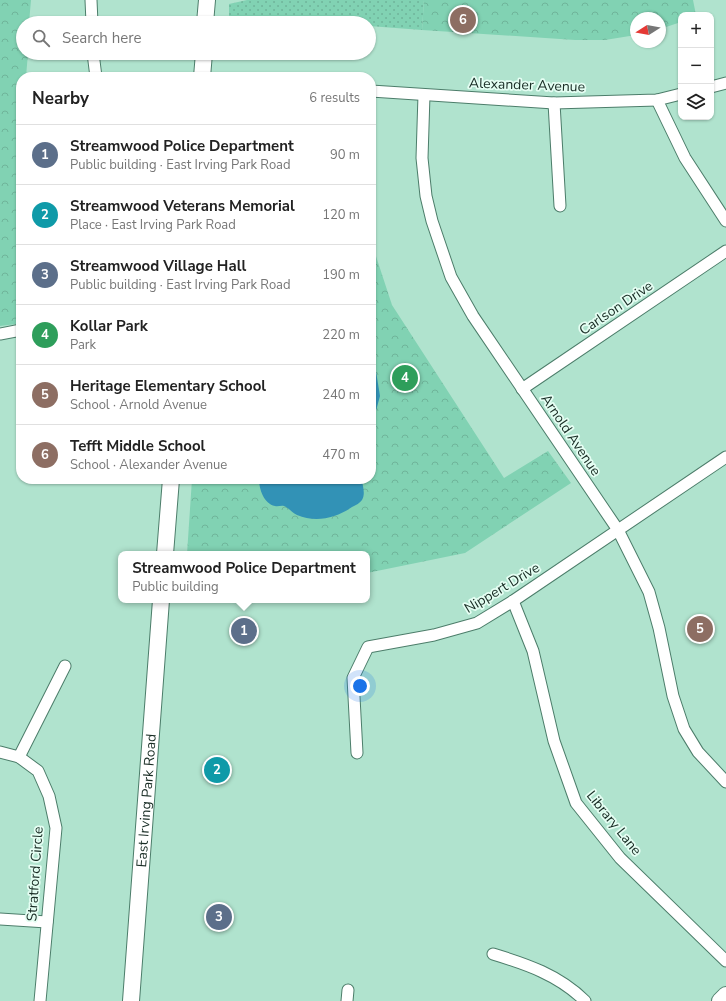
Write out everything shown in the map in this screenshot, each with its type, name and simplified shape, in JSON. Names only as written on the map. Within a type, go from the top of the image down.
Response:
[{"type":"main road","points":[[206,16],[207,0]]},
{"type":"main road","points":[[202,72],[203,60]]},
{"type":"main road","points":[[165,551],[171,484]]},
{"type":"main road","name":"East Irving Park Road","points":[[131,1001],[161,603]]},
{"type":"main road","points":[[720,1001],[726,995]]},
{"type":"street","points":[[91,0],[92,16]]},
{"type":"street","points":[[95,60],[96,72]]},
{"type":"street","points":[[714,86],[726,83]]},
{"type":"street","name":"Alexander Avenue","points":[[376,91],[554,103],[657,100],[678,95]]},
{"type":"street","name":"Arnold Avenue","points":[[424,95],[422,158],[424,176],[432,221],[454,283],[473,316],[618,530],[649,592],[659,628],[673,696],[684,728],[698,752],[726,782]]},
{"type":"street","points":[[657,100],[684,158],[726,221]]},
{"type":"street","points":[[554,103],[560,206]]},
{"type":"street","name":"Carlson Drive","points":[[522,389],[726,251]]},
{"type":"street","points":[[0,334],[16,331]]},
{"type":"street","name":"Nippert Drive","points":[[357,753],[353,678],[368,647],[434,635],[477,623],[513,601],[726,457]]},
{"type":"street","name":"Library Lane","points":[[513,601],[533,651],[554,741],[576,803],[620,858],[726,961]]},
{"type":"street","points":[[19,757],[65,666]]},
{"type":"street","name":"Stratford Circle","points":[[0,752],[19,757],[38,772],[49,796],[56,828],[40,1001]]},
{"type":"street","points":[[0,918],[47,922]]},
{"type":"street","points":[[492,954],[533,966],[575,991],[585,1001]]},
{"type":"green space","points":[[0,0],[31,0],[30,16],[16,16],[16,60],[27,60],[26,72],[16,72],[16,324],[0,326]]},
{"type":"green space","points":[[247,0],[424,0],[422,30],[376,27],[376,16],[229,16],[229,4]]},
{"type":"green space","points":[[424,0],[693,0],[695,12],[678,12],[678,23],[666,27],[666,12],[630,12],[630,36],[605,40],[575,40],[422,30]]},
{"type":"green space","points":[[376,256],[392,305],[504,478],[548,451],[571,483],[465,553],[370,572],[370,551],[187,551],[192,484],[376,484]]},
{"type":"water","points":[[376,372],[380,396],[376,411]]},
{"type":"water","points":[[260,484],[363,484],[364,495],[359,503],[346,511],[326,518],[311,519],[297,515],[284,506],[271,505],[263,496]]},
{"type":"place","name":"Tefft Middle School","points":[[463,20]]},
{"type":"place","name":"Kollar Park","points":[[405,378]]},
{"type":"place","name":"Heritage Elementary School","points":[[700,629]]},
{"type":"place","name":"Streamwood Police Department","points":[[244,631]]},
{"type":"place","name":"Streamwood Veterans Memorial","points":[[217,770]]},
{"type":"place","name":"Streamwood Village Hall","points":[[219,917]]}]
